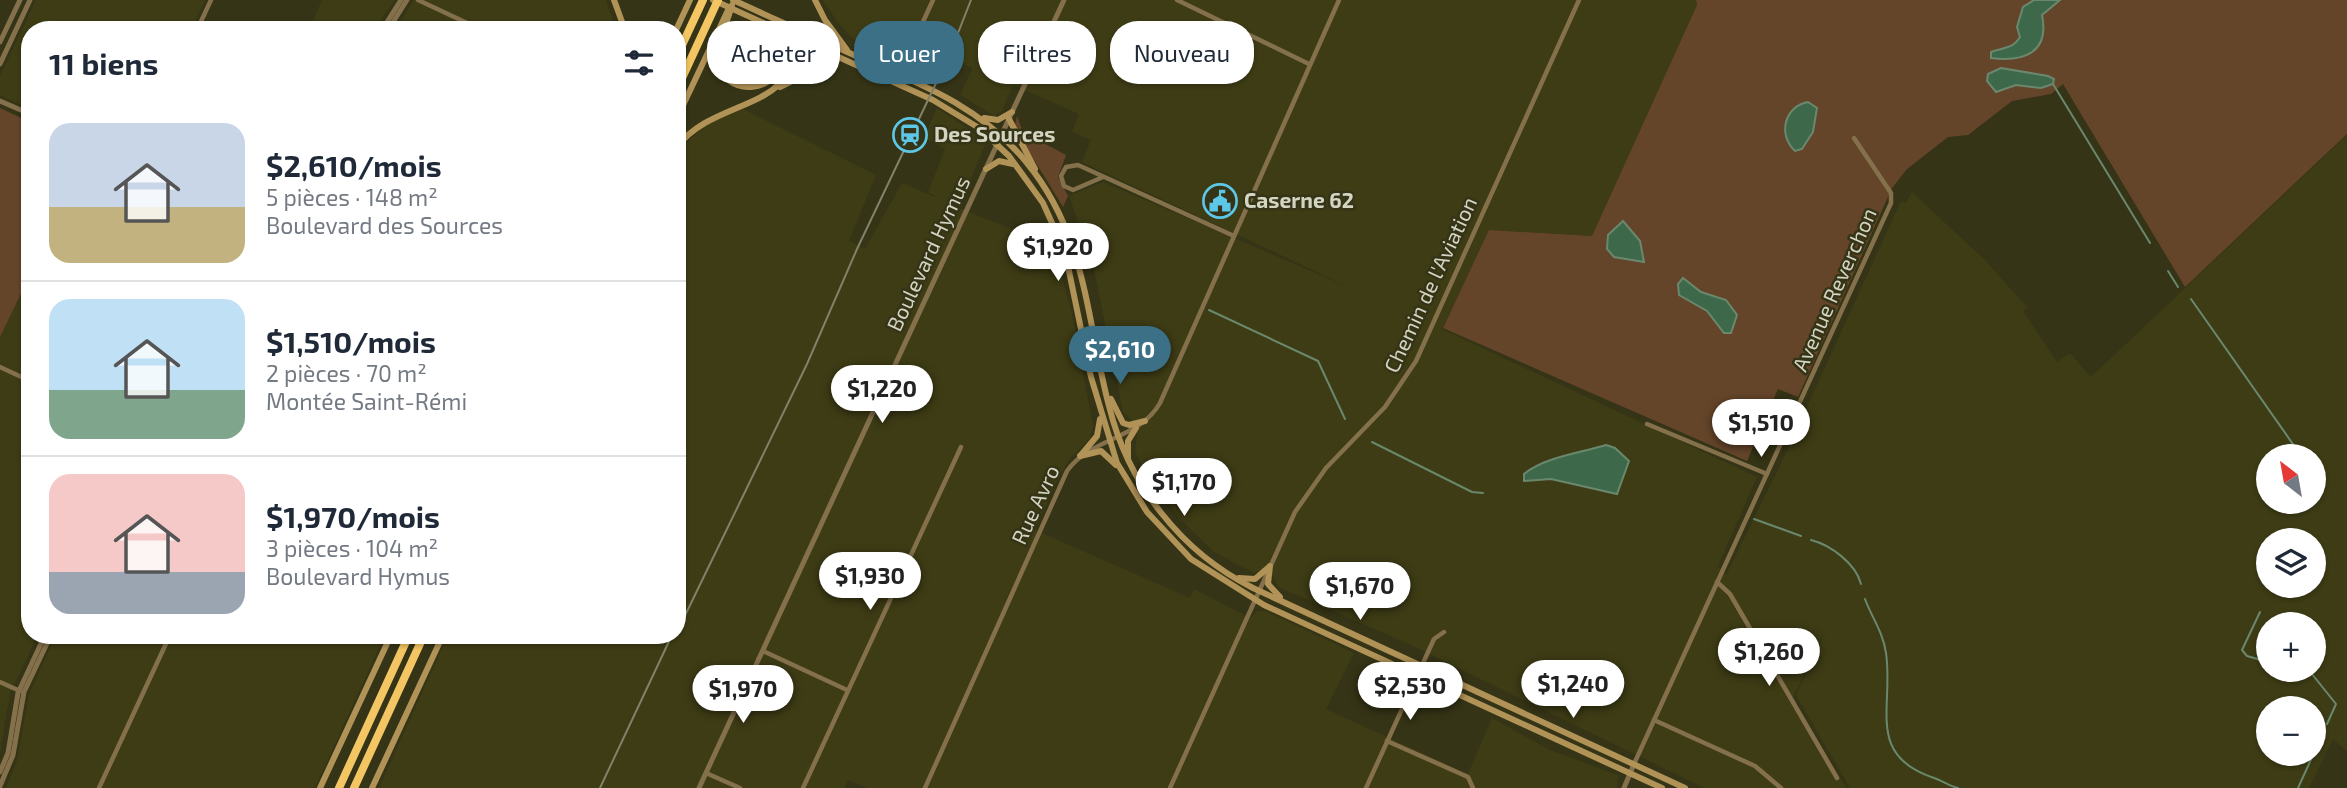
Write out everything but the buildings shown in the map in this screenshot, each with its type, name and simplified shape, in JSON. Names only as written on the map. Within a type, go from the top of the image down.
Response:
[{"type":"highway","points":[[686,37],[703,0]]},
{"type":"highway","points":[[686,68],[716,0]]},
{"type":"highway","points":[[339,788],[405,644]]},
{"type":"highway","points":[[354,788],[420,644]]},
{"type":"main road","points":[[614,0],[622,21]]},
{"type":"main road","points":[[680,21],[690,0]]},
{"type":"main road","points":[[716,0],[760,21]]},
{"type":"main road","points":[[733,0],[780,21]]},
{"type":"main road","points":[[728,21],[733,0]]},
{"type":"main road","points":[[686,99],[733,0]]},
{"type":"main road","points":[[815,0],[828,26],[848,52]]},
{"type":"main road","points":[[840,48],[854,55]]},
{"type":"main road","points":[[840,56],[942,104],[998,143],[1018,167],[1047,211],[1065,252],[1108,440],[1124,475],[1147,512],[1177,546],[1208,572],[1255,600],[1662,788]]},
{"type":"main road","points":[[734,84],[757,88],[764,84]]},
{"type":"main road","points":[[686,139],[706,120],[790,84]]},
{"type":"main road","points":[[921,84],[982,118],[1002,135],[1040,180],[1058,207],[1075,247],[1102,373],[1118,436],[1128,463],[1171,524],[1197,550],[1259,590],[1685,788]]},
{"type":"main road","points":[[982,118],[998,120],[1011,116],[1040,180]]},
{"type":"main road","points":[[986,169],[1003,161],[1018,167]]},
{"type":"main road","points":[[1102,373],[1119,419],[1129,425],[1145,421]]},
{"type":"main road","points":[[1080,456],[1097,436],[1101,415]]},
{"type":"main road","points":[[1128,463],[1128,440],[1136,428]]},
{"type":"main road","points":[[1080,456],[1102,452],[1124,475]]},
{"type":"main road","points":[[1234,576],[1255,579],[1270,566]]},
{"type":"main road","points":[[1270,566],[1269,586],[1290,605]]},
{"type":"main road","points":[[320,788],[387,644]]},
{"type":"main road","points":[[372,788],[439,644]]},
{"type":"main road","points":[[1385,661],[1408,679],[1410,692],[1422,685],[1445,688]]},
{"type":"street","points":[[0,43],[20,0]]},
{"type":"street","points":[[0,64],[30,0]]},
{"type":"street","points":[[201,21],[211,0]]},
{"type":"street","points":[[388,21],[401,0]]},
{"type":"street","points":[[394,21],[407,0]]},
{"type":"street","points":[[418,0],[463,21]]},
{"type":"street","points":[[923,21],[933,0]]},
{"type":"street","name":"Boulevard Hymus","points":[[699,788],[1064,0]]},
{"type":"street","points":[[1177,0],[1309,64]]},
{"type":"street","name":"Rue Avro","points":[[925,788],[1065,475],[1080,456],[1145,421],[1161,399],[1339,0]]},
{"type":"street","name":"Chemin de l'Aviation","points":[[1170,788],[1292,518],[1312,486],[1379,415],[1416,361],[1579,0]]},
{"type":"street","points":[[0,101],[21,110]]},
{"type":"street","name":"Avenue Reverchon","points":[[1634,764],[1892,201],[1891,193],[1854,138]]},
{"type":"street","points":[[1103,177],[1073,190],[1064,186],[1061,176],[1066,167],[1076,164],[1234,236]]},
{"type":"street","points":[[0,367],[21,377]]},
{"type":"street","points":[[1647,424],[1767,474]]},
{"type":"street","points":[[803,788],[961,447]]},
{"type":"street","points":[[1717,582],[1731,596],[1837,778]]},
{"type":"street","points":[[1366,788],[1434,639],[1444,632]]},
{"type":"street","points":[[0,772],[8,753],[21,691],[40,644]]},
{"type":"street","points":[[0,786],[14,752],[21,691],[46,644]]},
{"type":"street","points":[[99,788],[166,644]]},
{"type":"street","points":[[763,651],[847,690]]},
{"type":"street","points":[[0,682],[21,691]]},
{"type":"street","points":[[1654,720],[1755,766],[1781,788]]},
{"type":"street","points":[[1387,741],[1468,777],[1474,788]]},
{"type":"street","points":[[1624,788],[1634,764]]},
{"type":"street","points":[[706,773],[740,788]]},
{"type":"shaded area","points":[[36,0],[205,0],[195,21],[26,21]]},
{"type":"shaded area","points":[[322,0],[395,0],[380,21],[313,21]]},
{"type":"shaded area","points":[[414,0],[606,0],[613,21],[401,21]]},
{"type":"shaded area","points":[[822,0],[1696,0],[1697,5],[1592,236],[1490,230],[1442,329],[1757,477],[1718,566],[1726,575],[1779,468],[1901,201],[1906,203],[1912,192],[1985,260],[2027,307],[2023,311],[2057,362],[2070,353],[2091,377],[2347,135],[2347,752],[2333,739],[2326,753],[2326,696],[2256,696],[2256,766],[2320,766],[2309,788],[1850,788],[1796,695],[1831,619],[1793,697],[1846,788],[1704,788],[1411,645],[1278,587],[1270,570],[1266,568],[1254,573],[1214,552],[1181,520],[1149,479],[1135,451],[1138,426],[1123,412],[1093,265],[1069,196],[1103,182],[1353,289],[1082,162],[1091,140],[1072,132],[1079,114],[1013,85],[1002,111],[994,116],[960,95],[973,68],[964,64],[964,21],[854,21],[854,40]]},
{"type":"shaded area","points":[[1696,0],[2347,0],[2347,134],[2185,287],[2063,84],[2051,94],[2012,101],[1968,135],[1948,137],[1907,169],[1892,188],[1798,397],[1778,389],[1747,461],[1443,328],[1489,230],[1592,236],[1697,5]]},
{"type":"shaded area","points":[[2034,0],[2060,0],[2042,15],[2042,39],[2038,47],[2023,56],[1991,58],[1991,52],[2010,46],[2020,37],[2017,27],[2023,7]]},
{"type":"shaded area","points":[[21,32],[21,105],[0,95],[0,76]]},
{"type":"shaded area","points":[[2001,68],[2048,76],[2054,79],[2053,84],[2041,88],[2016,85],[1996,92],[1987,81],[1988,74]]},
{"type":"shaded area","points":[[1808,102],[1817,108],[1813,132],[1802,149],[1795,151],[1786,137],[1786,122],[1794,109]]},
{"type":"shaded area","points":[[0,108],[21,118],[21,294],[0,337]]},
{"type":"shaded area","points":[[937,108],[970,130],[985,145],[959,208],[1053,245],[1071,309],[1093,426],[1090,438],[1070,459],[1059,477],[1035,530],[1190,598],[1194,589],[1250,618],[1257,611],[1265,611],[1354,653],[1326,709],[1468,774],[1492,718],[1550,750],[1618,775],[1617,788],[867,788],[848,780],[844,788],[379,788],[444,644],[686,644],[686,143],[707,124],[743,109],[876,175],[849,241],[865,249],[902,183],[940,199],[928,192],[945,149],[924,137]]},
{"type":"shaded area","points":[[1017,116],[1023,132],[1066,155],[1058,177],[1068,196],[1063,207],[1019,135],[1015,125]]},
{"type":"shaded area","points":[[1623,221],[1640,241],[1644,262],[1614,257],[1607,249],[1608,235]]},
{"type":"shaded area","points":[[1683,278],[1701,292],[1726,300],[1737,315],[1731,333],[1724,333],[1707,311],[1679,295],[1678,284]]},
{"type":"shaded area","points":[[21,294],[21,644],[34,644],[10,693],[0,754],[0,337]]},
{"type":"shaded area","points":[[1606,445],[1615,448],[1629,461],[1617,494],[1551,479],[1524,481],[1524,474],[1542,463]]},
{"type":"shaded area","points":[[52,644],[381,644],[315,788],[6,788],[17,761],[29,694]]},
{"type":"waterway","points":[[2053,84],[2150,243]]},
{"type":"waterway","points":[[2168,271],[2178,287]]},
{"type":"waterway","points":[[2191,299],[2293,444]]},
{"type":"waterway","points":[[1209,310],[1318,361],[1345,419]]},
{"type":"waterway","points":[[1372,442],[1472,492],[1483,493]]},
{"type":"waterway","points":[[1754,519],[1801,536]]},
{"type":"waterway","points":[[1811,540],[1842,556],[1854,569],[1861,584]]},
{"type":"waterway","points":[[1865,599],[1885,645],[1888,673],[1887,727],[1891,743],[1899,756],[1912,768],[1958,788]]},
{"type":"waterway","points":[[2256,620],[2242,650],[2247,656],[2256,659]]},
{"type":"waterway","points":[[2318,682],[2336,704],[2327,724]]},
{"type":"waterway","points":[[2298,788],[2308,766]]},
{"type":"tram line","points":[[686,613],[807,364],[857,249],[949,56],[971,0]]},
{"type":"tram line","points":[[600,788],[668,644]]},
{"type":"place","name":"Des Sources","points":[[910,135]]},
{"type":"place","name":"Caserne 62","points":[[1220,201]]}]
